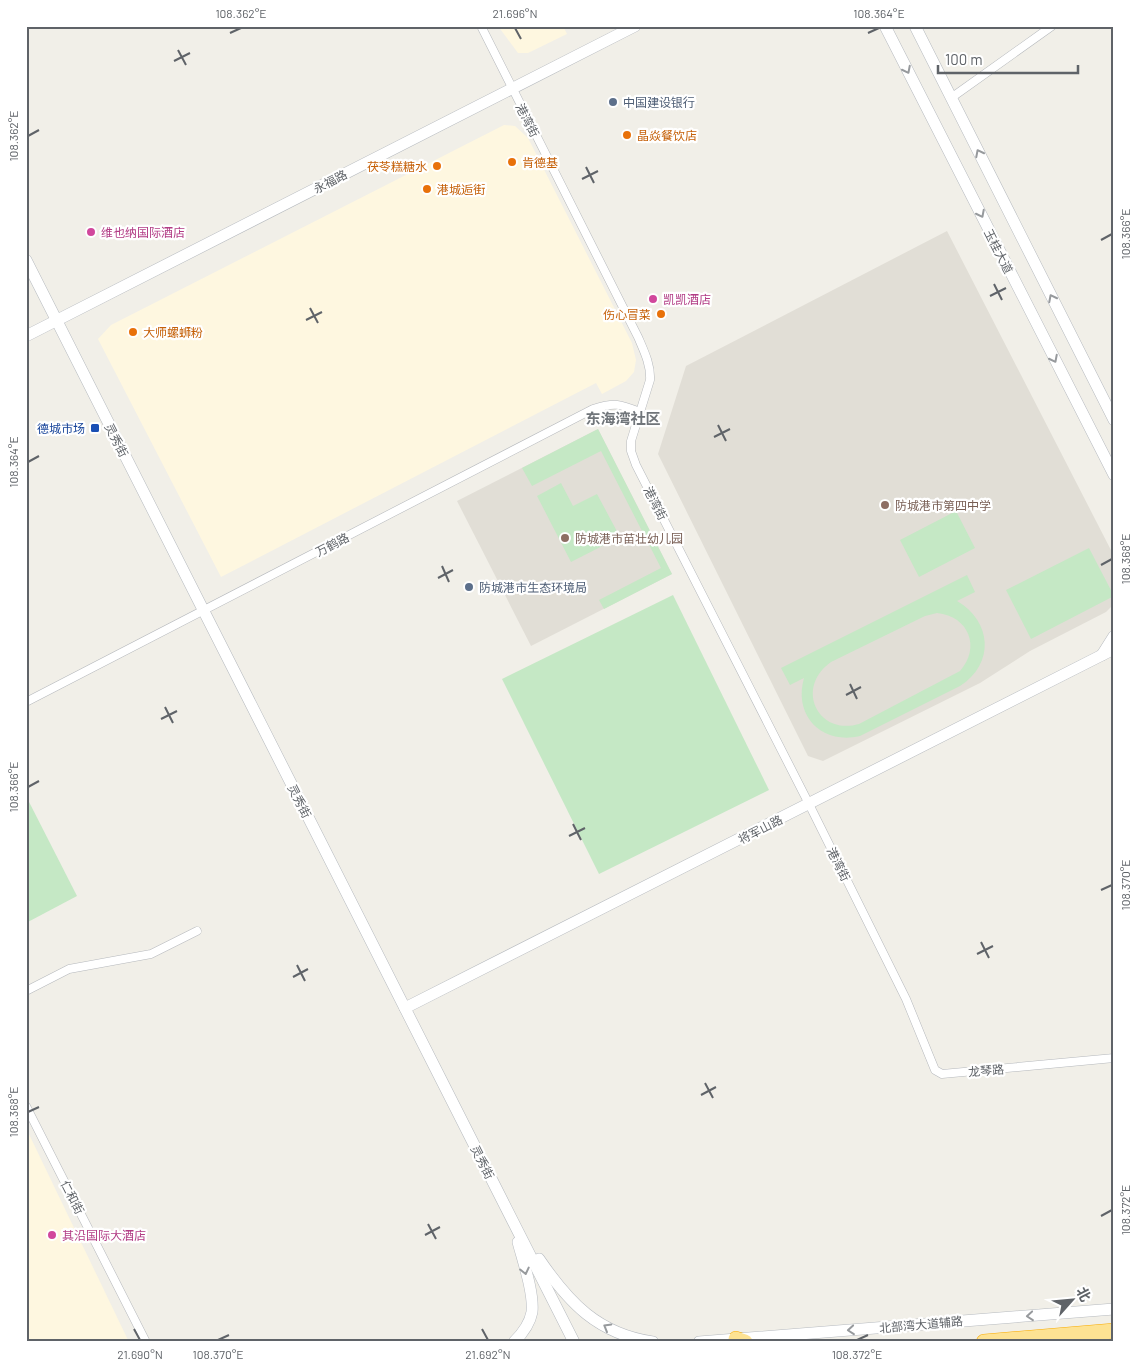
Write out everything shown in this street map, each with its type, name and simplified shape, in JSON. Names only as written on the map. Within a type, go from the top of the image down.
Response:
[{"type":"highway","points":[[984,1342],[1114,1331]]},
{"type":"main road","name":"永福路","points":[[26,336],[635,26]]},
{"type":"main road","name":"玉桂大道","points":[[885,26],[1114,475]]},
{"type":"main road","points":[[915,26],[1114,420]]},
{"type":"main road","name":"灵秀街","points":[[26,260],[574,1342]]},
{"type":"main road","points":[[1108,655],[1114,636]]},
{"type":"main road","name":"将军山路","points":[[405,1008],[1108,655],[1114,649]]},
{"type":"main road","points":[[514,1223],[530,1294],[532,1312],[525,1329],[514,1342]]},
{"type":"main road","points":[[514,1223],[557,1285],[581,1310],[610,1330],[638,1340],[653,1342]]},
{"type":"main road","name":"北部湾大道辅路","points":[[699,1342],[740,1341],[1114,1309]]},
{"type":"street","name":"港湾街","points":[[481,26],[638,337],[648,362],[651,372],[650,380],[631,441],[631,451],[636,465],[906,999]]},
{"type":"street","points":[[951,98],[1052,26]]},
{"type":"street","name":"万鹤路","points":[[26,702],[593,409],[619,404],[640,412]]},
{"type":"street","points":[[26,992],[69,969],[151,954],[197,931]]},
{"type":"street","name":"龙琴路","points":[[906,999],[935,1070],[942,1074],[1114,1058]]},
{"type":"street","name":"仁和街","points":[[26,1106],[146,1342]]},
{"type":"shaded area","points":[[498,26],[563,26],[567,34],[528,53],[518,53]]},
{"type":"shaded area","points":[[504,125],[515,126],[528,138],[632,343],[636,360],[634,372],[626,381],[602,394],[596,383],[221,577],[98,339],[111,325]]},
{"type":"shaded area","name":"防城港市第四中学","points":[[947,231],[1114,556],[1114,604],[1106,612],[1030,651],[980,683],[823,761],[808,756],[658,454],[686,366]]},
{"type":"shaded area","name":"防城港市苗壮幼儿园","points":[[598,429],[672,574],[531,646],[457,501]]},
{"type":"shaded area","name":"其沿国际大酒店","points":[[26,1128],[129,1342],[26,1342]]},
{"type":"green space","points":[[598,429],[672,574],[604,609],[599,600],[661,568],[601,451],[532,486],[522,468]]},
{"type":"green space","points":[[561,483],[573,506],[597,494],[620,537],[571,562],[537,496]]},
{"type":"green space","points":[[956,511],[975,548],[919,577],[900,540]]},
{"type":"green space","points":[[1089,548],[1114,596],[1031,639],[1006,590]]},
{"type":"green space","points":[[967,575],[975,592],[957,601],[969,609],[983,631],[984,655],[971,677],[960,686],[860,736],[846,738],[834,736],[823,732],[814,725],[807,715],[803,704],[804,678],[790,685],[781,668]],"holes":[[[937,613],[948,615],[964,627],[970,643],[970,653],[960,671],[859,724],[844,726],[832,723],[822,716],[816,707],[813,696],[814,684],[820,672],[831,662],[925,616]]]},
{"type":"green space","points":[[673,595],[769,790],[599,874],[502,679]]},
{"type":"green space","points":[[26,796],[77,896],[26,923]]},
{"type":"place","name":"中国建设银行","points":[[613,102]]},
{"type":"place","name":"晶焱餐饮店","points":[[627,135]]},
{"type":"place","name":"肯德基","points":[[512,162]]},
{"type":"place","name":"茯苓糕糖水","points":[[437,166]]},
{"type":"place","name":"港城逅街","points":[[427,189]]},
{"type":"place","name":"维也纳国际酒店","points":[[91,232]]},
{"type":"place","name":"凯凯酒店","points":[[653,299]]},
{"type":"place","name":"伤心冒菜","points":[[661,314]]},
{"type":"place","name":"大师螺蛳粉","points":[[133,332]]},
{"type":"place","name":"德城市场","points":[[95,428]]},
{"type":"place","name":"防城港市第四中学","points":[[885,505]]},
{"type":"place","name":"防城港市苗壮幼儿园","points":[[565,538]]},
{"type":"place","name":"防城港市生态环境局","points":[[469,587]]},
{"type":"place","name":"其沿国际大酒店","points":[[52,1235]]},
{"type":"district","name":"东海湾社区","points":[[623,418]]}]
